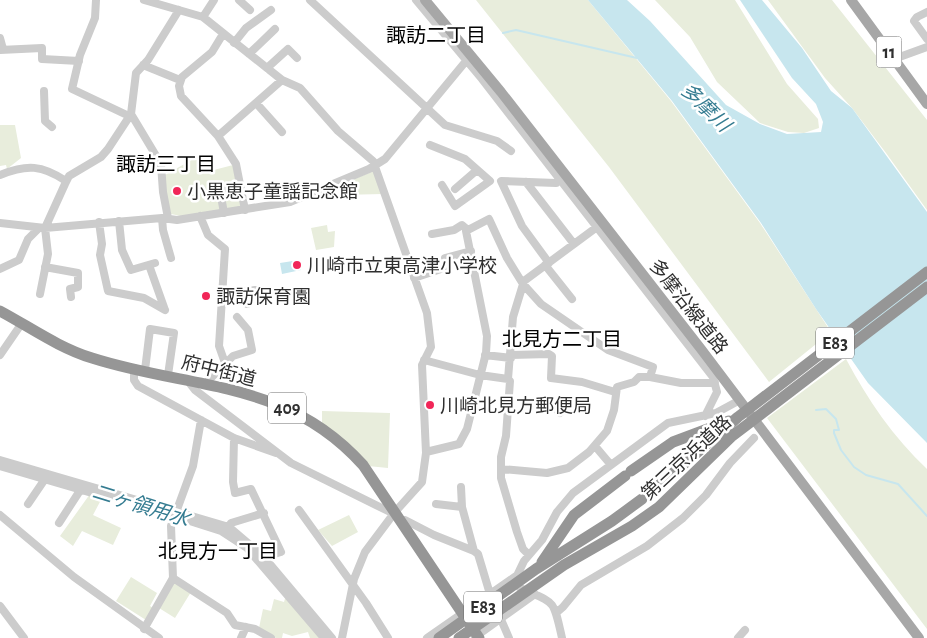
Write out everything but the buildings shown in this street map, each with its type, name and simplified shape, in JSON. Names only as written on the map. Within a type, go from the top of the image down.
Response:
[{"type":"highway","name":"第三京浜道路","points":[[459,638],[526,581],[536,569],[646,497],[927,272]]},
{"type":"highway","name":"第三京浜道路","points":[[441,638],[526,581],[632,526],[659,507],[719,447],[743,418],[927,287]]},
{"type":"highway","name":"府中街道","points":[[0,311],[81,354],[275,402],[322,428],[345,446],[363,465],[472,629]]},
{"type":"highway","points":[[536,569],[574,515],[628,473],[673,442],[743,418]]},
{"type":"main road","name":"多摩沿線道路","points":[[425,0],[740,400],[919,638]]},
{"type":"main road","name":"11","points":[[854,1],[927,104]]},
{"type":"street","points":[[96,0],[95,18],[79,61],[72,89],[130,115],[161,164],[165,218],[163,230],[171,258]]},
{"type":"street","points":[[144,0],[203,17],[282,80],[300,88],[338,131],[373,161],[427,312],[431,347],[422,365],[421,388],[426,452],[422,482],[398,517],[366,552],[352,584],[342,638]]},
{"type":"street","points":[[203,17],[214,0]]},
{"type":"street","points":[[239,0],[250,10]]},
{"type":"street","points":[[310,0],[427,108],[452,128],[474,132],[497,141],[511,151]]},
{"type":"street","points":[[416,0],[469,57],[715,383],[717,392],[705,416]]},
{"type":"street","points":[[0,269],[18,260],[28,239],[42,228],[69,176],[104,154],[130,115],[134,76],[148,60],[179,10]]},
{"type":"street","points":[[234,43],[246,28],[271,10]]},
{"type":"street","points":[[927,12],[917,17],[914,21],[927,39]]},
{"type":"street","points":[[249,54],[275,29]]},
{"type":"street","points":[[223,34],[212,52],[180,80],[179,91],[184,100],[218,136],[236,164],[245,210]]},
{"type":"street","points":[[0,38],[2,49],[42,48],[42,59],[79,61]]},
{"type":"street","points":[[894,59],[927,47]]},
{"type":"street","points":[[267,68],[288,49],[297,58]]},
{"type":"street","points":[[0,223],[42,228],[165,218],[176,220],[296,200],[376,166],[390,154],[469,57]]},
{"type":"street","points":[[143,65],[180,80]]},
{"type":"street","points":[[218,136],[282,80]]},
{"type":"street","points":[[44,91],[45,120],[52,127]]},
{"type":"street","points":[[256,103],[282,132]]},
{"type":"street","points":[[430,145],[465,159],[490,181],[455,206],[442,185]]},
{"type":"street","points":[[0,175],[11,171],[38,168],[50,171],[66,182]]},
{"type":"street","points":[[455,189],[477,170]]},
{"type":"street","points":[[556,183],[501,181],[522,226],[572,299]]},
{"type":"street","points":[[526,182],[574,244]]},
{"type":"street","points":[[224,213],[220,191],[240,186]]},
{"type":"street","points":[[200,216],[208,235],[225,249],[219,346],[225,363]]},
{"type":"street","points":[[468,230],[490,219],[507,258],[523,284],[541,304],[597,344],[653,367],[650,377]]},
{"type":"street","points":[[99,222],[102,244],[100,255],[108,291],[144,298],[164,310],[152,264],[130,270],[122,250],[119,221]]},
{"type":"street","points":[[432,234],[454,230],[462,225],[468,230]]},
{"type":"street","points":[[529,555],[523,549],[517,532],[501,469],[509,405],[510,382],[508,379],[513,317],[526,278],[597,227]]},
{"type":"street","points":[[40,294],[48,254],[42,228]]},
{"type":"street","points":[[426,452],[459,444],[467,430],[485,355],[487,336],[466,231],[468,230]]},
{"type":"street","points":[[414,278],[447,268],[445,258],[471,251]]},
{"type":"street","points":[[44,267],[78,273],[78,287],[70,289],[71,297]]},
{"type":"street","points":[[222,295],[255,290]]},
{"type":"street","points":[[245,291],[247,304]]},
{"type":"street","points":[[205,384],[233,356],[252,350],[248,330],[238,317]]},
{"type":"street","points":[[0,355],[22,323]]},
{"type":"street","points":[[168,375],[174,333],[150,329],[140,369],[134,380],[138,386],[234,438],[277,453]]},
{"type":"street","points":[[485,355],[549,354],[552,356],[551,378],[582,382],[615,392]]},
{"type":"street","points":[[424,360],[480,375],[508,379]]},
{"type":"street","points":[[501,469],[540,473],[564,469],[596,446],[611,423],[615,392],[619,385],[634,382],[639,377],[650,377],[681,383],[715,383]]},
{"type":"street","points":[[187,380],[196,390],[277,453],[300,468],[434,535],[474,550],[478,554],[490,594],[509,638]]},
{"type":"street","points":[[453,638],[501,618],[526,581],[529,555],[548,531],[561,506],[573,493],[668,423],[705,416],[722,410],[740,400]]},
{"type":"street","points":[[144,629],[173,578],[171,540],[175,514],[193,466],[201,420]]},
{"type":"street","points":[[234,438],[232,482],[235,493],[251,489],[264,512],[281,552],[264,556]]},
{"type":"street","points":[[556,613],[581,585],[647,546],[683,518],[706,495],[730,463],[754,438]]},
{"type":"street","points":[[596,446],[611,465]]},
{"type":"street","points":[[0,460],[227,530],[264,556],[332,638]]},
{"type":"street","points":[[0,466],[109,498]]},
{"type":"street","points":[[28,504],[45,479]]},
{"type":"street","points":[[461,487],[462,507],[474,550]]},
{"type":"street","points":[[59,523],[81,490]]},
{"type":"street","points":[[436,504],[462,507]]},
{"type":"street","points":[[299,510],[388,638]]},
{"type":"street","points":[[227,530],[231,523],[264,512]]},
{"type":"street","points":[[0,515],[56,563],[144,629],[159,638]]},
{"type":"street","points":[[227,530],[247,548],[324,638]]},
{"type":"street","points":[[173,578],[226,612],[235,625],[255,629],[271,638]]},
{"type":"street","points":[[495,605],[519,592],[526,581]]},
{"type":"street","points":[[520,588],[526,581]]},
{"type":"street","points":[[472,629],[490,594],[526,581]]},
{"type":"street","points":[[441,638],[472,629],[511,590],[526,581]]},
{"type":"street","points":[[526,581],[554,606],[562,638]]},
{"type":"street","points":[[0,606],[24,638]]},
{"type":"street","points":[[241,638],[246,627]]},
{"type":"street","points":[[427,638],[472,629]]},
{"type":"street","points":[[738,638],[745,630]]},
{"type":"green space","points":[[476,0],[588,0],[671,101],[760,223],[831,332],[769,382],[609,167]]},
{"type":"green space","points":[[655,0],[735,0],[787,84],[818,119],[819,128],[804,133],[788,132],[760,123],[717,82],[690,37]]},
{"type":"green space","points":[[768,0],[832,0],[927,120],[927,210],[852,108],[825,78]]},
{"type":"green space","points":[[0,125],[15,125],[21,158],[7,169],[6,165],[0,166]]},
{"type":"green space","points":[[195,158],[210,171],[233,165],[242,208],[181,216],[171,214],[165,191],[165,175]]},
{"type":"green space","points":[[374,171],[383,194],[340,195],[340,185]]},
{"type":"green space","points":[[327,225],[328,232],[335,231],[334,247],[316,250],[311,228]]},
{"type":"green space","points":[[846,359],[863,389],[892,431],[927,469],[927,629],[767,418]]},
{"type":"green space","points":[[322,411],[390,413],[388,468],[368,466],[322,423]]},
{"type":"green space","points":[[90,494],[102,498],[93,515],[121,528],[113,545],[82,531],[73,546],[60,536]]},
{"type":"green space","points":[[349,515],[358,532],[332,546],[318,530]]},
{"type":"green space","points":[[131,577],[157,593],[150,606],[153,608],[146,620],[116,601]]},
{"type":"green space","points":[[174,581],[191,592],[175,618],[159,608]]},
{"type":"green space","points":[[286,595],[322,638],[310,638],[308,632],[292,636],[283,633],[282,638],[276,638],[259,628],[263,609],[271,611],[274,599],[284,602]]},
{"type":"water","name":"多摩川","points":[[588,0],[627,0],[650,21],[726,105],[760,124],[787,134],[821,132],[823,122],[816,104],[792,78],[740,0],[762,0],[802,48],[831,91],[852,108],[927,212],[927,443],[868,383],[816,309],[761,223],[672,101]]},
{"type":"water","points":[[299,260],[301,270],[282,274],[280,263]]},
{"type":"waterway","points":[[503,33],[516,30],[637,58]]},
{"type":"waterway","points":[[816,410],[826,409],[836,419],[839,430],[834,430],[834,433],[841,450],[854,467],[866,475],[898,484],[927,516]]},
{"type":"place","name":"小黒恵子童謡記念館","points":[[177,191]]},
{"type":"place","name":"川崎市立東高津小学校","points":[[297,265]]},
{"type":"place","name":"諏訪保育園","points":[[206,296]]},
{"type":"place","name":"川崎北見方郵便局","points":[[430,405]]},
{"type":"district","name":"諏訪二丁目","points":[[436,35]]},
{"type":"district","name":"諏訪三丁目","points":[[166,164]]},
{"type":"district","name":"北見方二丁目","points":[[562,339]]},
{"type":"district","name":"北見方一丁目","points":[[218,551]]},
{"type":"water label","name":"二ヶ領用水","points":[[141,505]]}]
